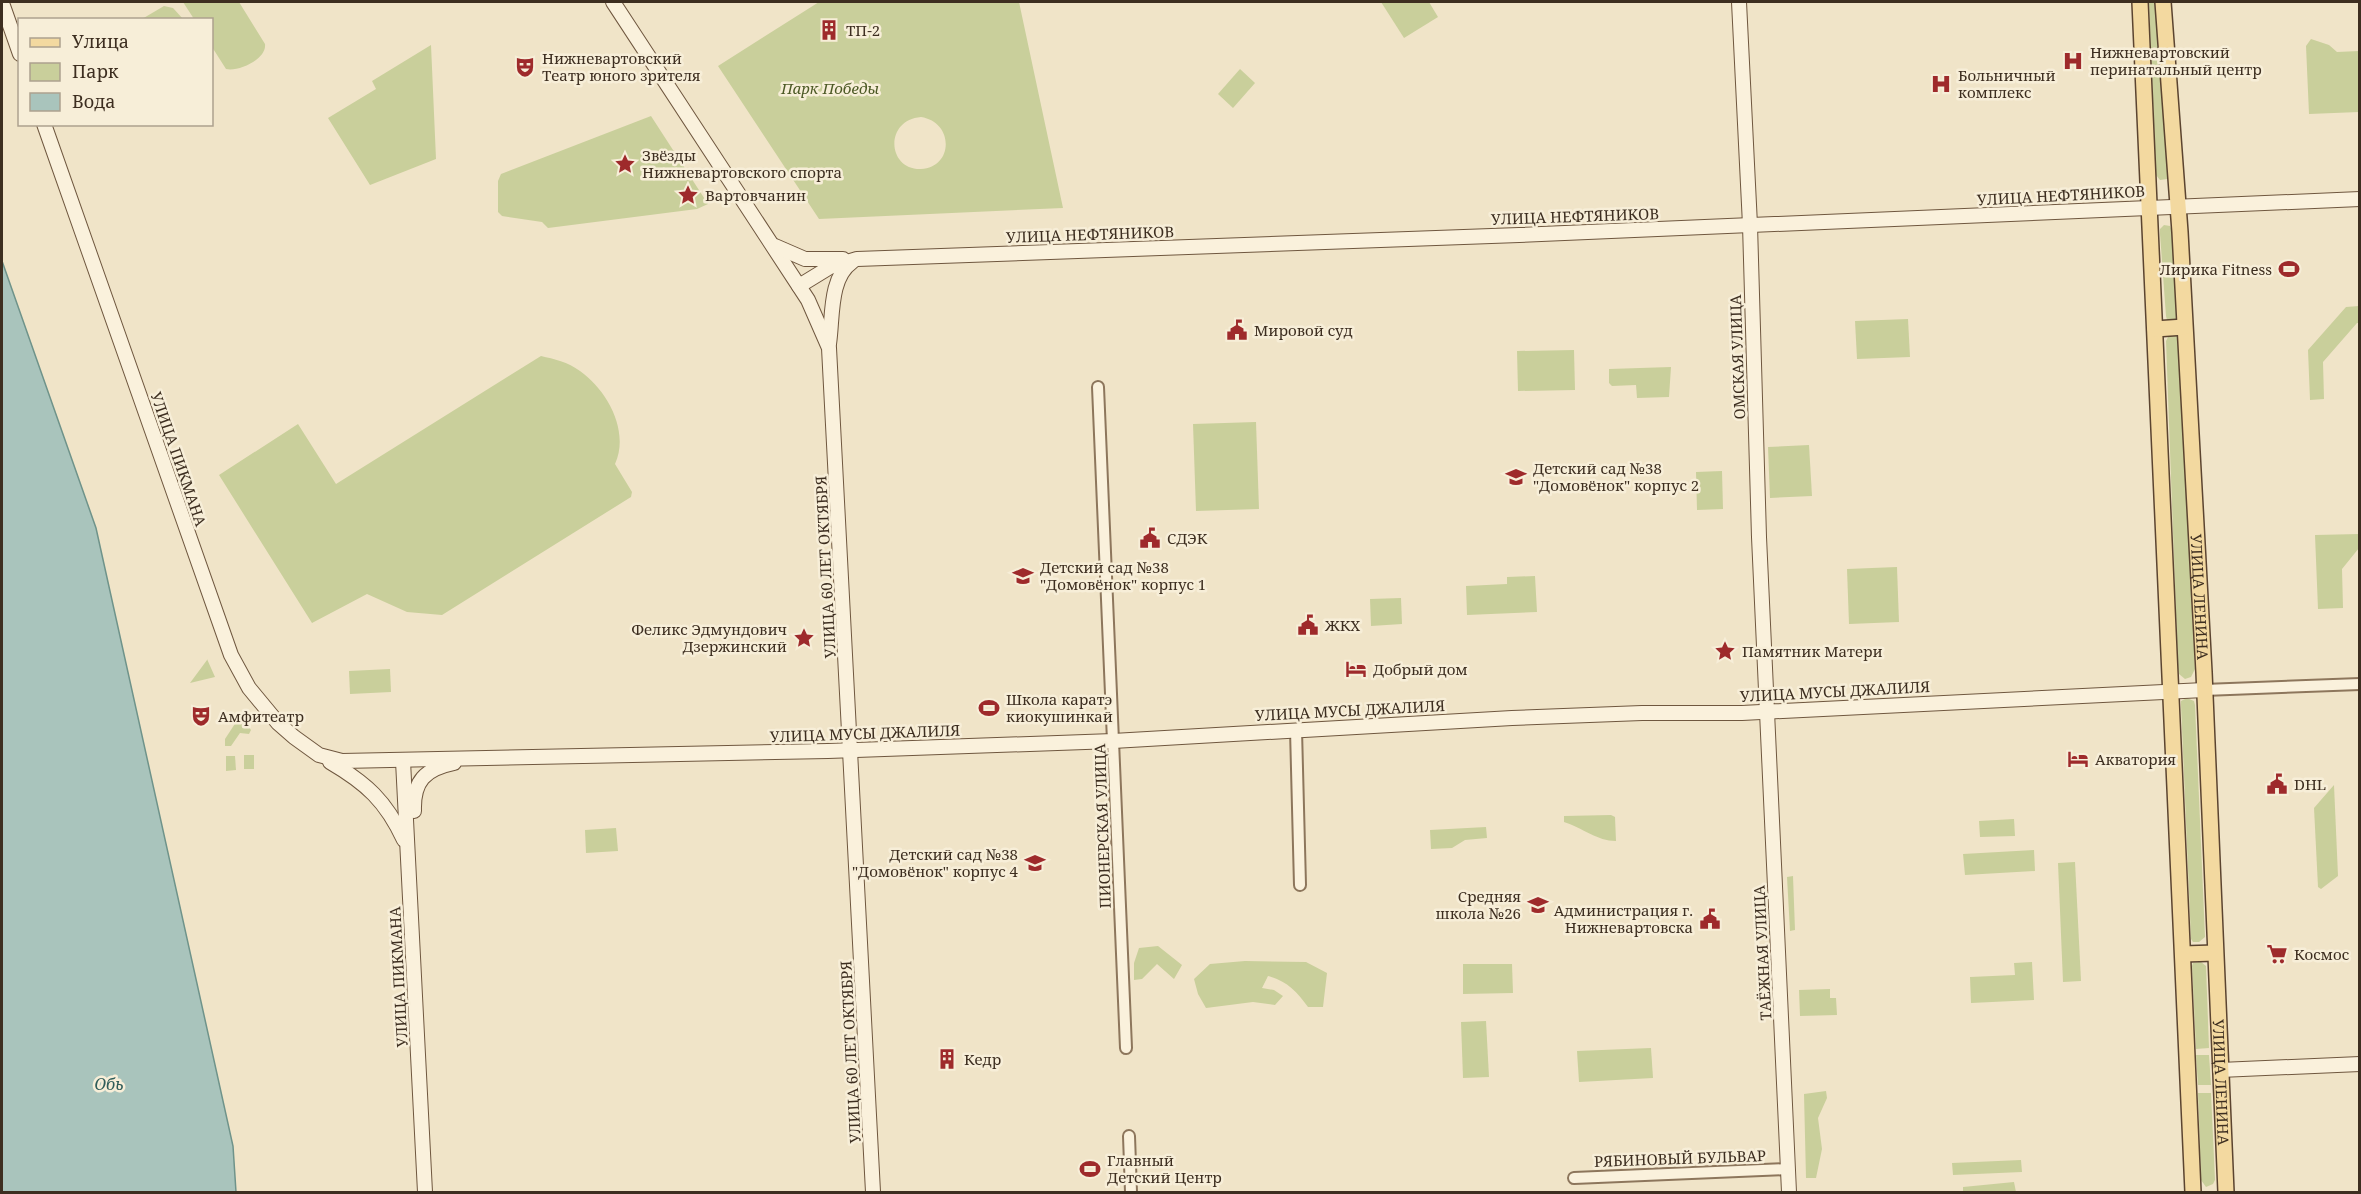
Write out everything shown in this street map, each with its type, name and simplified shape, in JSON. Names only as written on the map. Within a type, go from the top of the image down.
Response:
[{"type":"main road","name":"УЛИЦА 60 ЛЕТ ОКТЯБРЯ","points":[[613,2],[799,285],[816,314],[829,348],[873,1192]]},
{"type":"main road","name":"ОМСКАЯ УЛИЦА","points":[[1739,2],[1750,225],[1756,445],[1768,711]]},
{"type":"main road","points":[[2140,2],[2170,691],[2195,1189]]},
{"type":"main road","name":"УЛИЦА ЛЕНИНА","points":[[2163,2],[2204,690],[2223,1188]]},
{"type":"main road","points":[[2,3],[18,48]]},
{"type":"main road","name":"УЛИЦА ПИКМАНА","points":[[45,126],[231,655],[249,688],[278,723],[319,755],[342,761]]},
{"type":"main road","name":"УЛИЦА НЕФТЯНИКОВ","points":[[799,285],[830,267],[857,259],[2360,199]]},
{"type":"main road","points":[[768,241],[785,252],[805,259],[857,259]]},
{"type":"main road","points":[[829,348],[835,284],[839,274],[857,259]]},
{"type":"main road","points":[[2155,328],[2184,327]]},
{"type":"main road","name":"УЛИЦА МУСЫ ДЖАЛИЛЯ","points":[[342,761],[851,750],[1113,741],[1642,713],[1768,711],[2204,690]]},
{"type":"main road","name":"ТАЁЖНАЯ УЛИЦА","points":[[1768,711],[1789,1192]]},
{"type":"main road","points":[[319,755],[355,776],[375,793],[393,817],[407,847]]},
{"type":"main road","points":[[407,847],[414,830],[414,794],[419,781],[442,766],[477,758]]},
{"type":"main road","name":"УЛИЦА ПИКМАНА","points":[[403,761],[426,1192]]},
{"type":"main road","points":[[2183,954],[2215,953]]},
{"type":"main road","points":[[2220,1070],[2360,1064]]},
{"type":"street","name":"ПИОНЕРСКАЯ УЛИЦА","points":[[1098,387],[1126,1048]]},
{"type":"street","name":"УЛИЦА МУСЫ ДЖАЛИЛЯ","points":[[2204,690],[2360,684]]},
{"type":"street","points":[[1296,730],[1300,885]]},
{"type":"street","points":[[1129,1136],[1131,1192]]},
{"type":"street","name":"РЯБИНОВЫЙ БУЛЬВАР","points":[[1574,1178],[1788,1169]]},
{"type":"green space","points":[[183,2],[239,2],[265,44],[262,55],[245,66],[226,69],[213,49],[213,18],[193,18]]},
{"type":"green space","name":"Парк Победы","points":[[819,2],[1019,2],[1063,208],[819,219],[718,66]],"holes":[[[921,117],[940,127],[946,144],[940,161],[921,169],[901,162],[894,144],[901,127],[909,120]]]},
{"type":"green space","points":[[1381,2],[1429,2],[1438,17],[1404,38]]},
{"type":"green space","points":[[2149,2],[2156,2],[2169,172],[2167,179],[2160,180],[2156,175]]},
{"type":"green space","points":[[164,6],[173,8],[182,18],[144,18]]},
{"type":"green space","points":[[2311,39],[2329,45],[2337,52],[2359,51],[2359,112],[2309,114],[2306,46]]},
{"type":"green space","points":[[431,45],[436,159],[370,185],[328,118],[376,89],[372,81]]},
{"type":"green space","points":[[1240,69],[1255,83],[1233,108],[1218,94]]},
{"type":"green space","points":[[651,116],[708,204],[697,209],[548,228],[542,222],[502,216],[498,212],[498,181],[501,174]]},
{"type":"green space","points":[[2164,225],[2170,226],[2172,231],[2178,316],[2175,321],[2167,320],[2166,316],[2160,234],[2160,229]]},
{"type":"green space","points":[[2359,306],[2359,323],[2323,362],[2324,399],[2310,400],[2308,350],[2346,307]]},
{"type":"green space","points":[[1908,319],[1910,357],[1857,359],[1855,321]]},
{"type":"green space","points":[[2170,333],[2177,335],[2179,341],[2195,669],[2191,677],[2185,679],[2179,674],[2178,669],[2166,341]]},
{"type":"green space","points":[[1574,350],[1575,390],[1518,391],[1517,351]]},
{"type":"green space","points":[[541,356],[561,361],[575,368],[590,379],[607,400],[618,425],[620,438],[615,464],[632,492],[631,497],[442,615],[407,612],[367,594],[312,623],[219,475],[298,424],[336,484]]},
{"type":"green space","points":[[1671,367],[1669,397],[1637,398],[1636,385],[1612,386],[1609,383],[1609,369]]},
{"type":"green space","points":[[1256,422],[1259,509],[1196,511],[1193,424]]},
{"type":"green space","points":[[1809,445],[1812,496],[1770,498],[1768,447]]},
{"type":"green space","points":[[1722,471],[1723,509],[1697,510],[1696,472]]},
{"type":"green space","points":[[2359,534],[2359,548],[2342,569],[2343,608],[2318,609],[2315,535]]},
{"type":"green space","points":[[1897,567],[1899,622],[1849,624],[1847,569]]},
{"type":"green space","points":[[1535,576],[1537,612],[1467,615],[1466,586],[1507,584],[1507,577]]},
{"type":"green space","points":[[1401,598],[1402,624],[1371,626],[1370,599]]},
{"type":"green space","points":[[207,660],[215,677],[190,683]]},
{"type":"green space","points":[[390,669],[391,692],[350,694],[349,671]]},
{"type":"green space","points":[[2187,698],[2194,701],[2195,705],[2205,937],[2199,942],[2193,942],[2191,939],[2181,705],[2181,701]]},
{"type":"green space","points":[[240,716],[251,730],[249,734],[240,733],[231,746],[225,746],[225,739]]},
{"type":"green space","points":[[244,755],[254,755],[254,769],[244,769]]},
{"type":"green space","points":[[226,756],[235,756],[236,770],[226,771]]},
{"type":"green space","points":[[2334,785],[2338,876],[2321,889],[2318,887],[2314,808]]},
{"type":"green space","points":[[1611,815],[1615,817],[1616,841],[1596,837],[1564,822],[1564,816]]},
{"type":"green space","points":[[2014,819],[2015,836],[1980,837],[1979,821]]},
{"type":"green space","points":[[1486,827],[1487,838],[1465,840],[1452,848],[1431,849],[1430,830]]},
{"type":"green space","points":[[616,828],[618,851],[586,853],[585,830]]},
{"type":"green space","points":[[2034,850],[2035,871],[1965,875],[1963,854]]},
{"type":"green space","points":[[2075,862],[2081,981],[2063,982],[2058,863]]},
{"type":"green space","points":[[1793,876],[1795,930],[1790,931],[1787,877]]},
{"type":"green space","points":[[1158,946],[1182,965],[1174,979],[1157,964],[1142,979],[1134,980],[1134,963],[1139,948]]},
{"type":"green space","points":[[1245,961],[1306,962],[1327,973],[1323,1007],[1308,1007],[1291,988],[1268,976],[1262,988],[1274,990],[1283,996],[1275,1005],[1253,1002],[1206,1008],[1198,994],[1194,979],[1210,964]]},
{"type":"green space","points":[[2032,962],[2034,1000],[1971,1003],[1970,977],[2015,975],[2014,963]]},
{"type":"green space","points":[[2201,962],[2206,966],[2209,1048],[2196,1049],[2192,966],[2193,963]]},
{"type":"green space","points":[[1463,964],[1512,964],[1513,993],[1463,994]]},
{"type":"green space","points":[[1830,989],[1830,998],[1836,998],[1837,1015],[1800,1016],[1799,990]]},
{"type":"green space","points":[[1486,1021],[1489,1077],[1463,1078],[1461,1022]]},
{"type":"green space","points":[[1651,1048],[1653,1078],[1579,1082],[1577,1051]]},
{"type":"green space","points":[[2196,1055],[2209,1055],[2211,1085],[2198,1085]]},
{"type":"green space","points":[[1826,1091],[1827,1098],[1818,1118],[1822,1149],[1816,1178],[1806,1178],[1804,1094]]},
{"type":"green space","points":[[2198,1093],[2211,1093],[2215,1180],[2213,1184],[2206,1187],[2201,1180]]},
{"type":"green space","points":[[2021,1160],[2022,1172],[1953,1175],[1952,1163]]},
{"type":"green space","points":[[2014,1182],[2016,1192],[1963,1192],[1963,1187]]},
{"type":"water","name":"Обь","points":[[2,261],[96,528],[233,1146],[236,1192],[2,1192]]},
{"type":"place","name":"ТП-2","points":[[829,30]]},
{"type":"place","name":"Нижневартовский перинатальный центр","points":[[2073,61]]},
{"type":"place","name":"Нижневартовский Театр юного зрителя","points":[[525,67]]},
{"type":"place","name":"Больничный комплекс","points":[[1941,84]]},
{"type":"place","name":"Звёзды Нижневартовского спорта","points":[[625,164]]},
{"type":"place","name":"Вартовчанин","points":[[688,195]]},
{"type":"place","name":"Лирика Fitness","points":[[2289,269]]},
{"type":"place","name":"Мировой суд","points":[[1237,330]]},
{"type":"place","name":"Детский сад №38 \"Домовёнок\" корпус 2","points":[[1516,477]]},
{"type":"place","name":"СДЭК","points":[[1150,538]]},
{"type":"place","name":"Детский сад №38 \"Домовёнок\" корпус 1","points":[[1023,576]]},
{"type":"place","name":"ЖКХ","points":[[1308,625]]},
{"type":"place","name":"Феликс Эдмундович Дзержинский","points":[[804,638]]},
{"type":"place","name":"Памятник Матери","points":[[1725,651]]},
{"type":"place","name":"Добрый дом","points":[[1356,669]]},
{"type":"place","name":"Школа каратэ киокушинкай","points":[[989,708]]},
{"type":"place","name":"Амфитеатр","points":[[201,716]]},
{"type":"place","name":"Акватория","points":[[2078,759]]},
{"type":"place","name":"DHL","points":[[2277,784]]},
{"type":"place","name":"Детский сад №38 \"Домовёнок\" корпус 4","points":[[1035,863]]},
{"type":"place","name":"Средняя школа №26","points":[[1538,905]]},
{"type":"place","name":"Администрация г. Нижневартовска","points":[[1710,919]]},
{"type":"place","name":"Космос","points":[[2277,954]]},
{"type":"place","name":"Кедр","points":[[947,1059]]},
{"type":"place","name":"Главный Детский Центр","points":[[1090,1169]]}]
